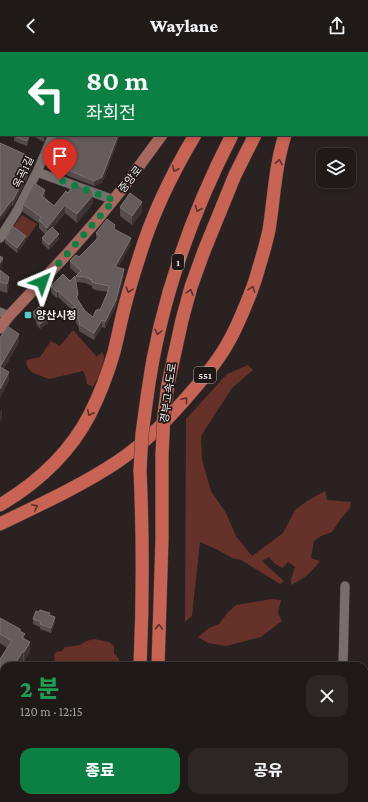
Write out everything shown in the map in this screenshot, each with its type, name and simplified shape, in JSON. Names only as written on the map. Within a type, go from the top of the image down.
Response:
[{"type":"highway","points":[[0,505],[46,472],[78,434],[90,414],[101,389],[113,352],[146,235],[168,183],[194,136]]},
{"type":"highway","name":"경부고속도로","points":[[140,662],[142,523],[140,470],[142,434],[150,372],[157,338],[179,260],[203,198],[231,136]]},
{"type":"highway","name":"경부고속도로","points":[[158,662],[162,538],[162,454],[164,415],[168,384],[191,288],[204,251],[236,174],[255,136]]},
{"type":"highway","name":"551","points":[[0,524],[49,500],[117,462],[137,447],[181,405],[215,363],[229,341],[242,315],[257,276],[268,231],[282,144],[285,136]]},
{"type":"main road","name":"중앙로","points":[[0,328],[4,314],[68,253],[114,200],[161,136]]},
{"type":"street","name":"옥곡1길","points":[[0,238],[17,211],[37,172],[53,136]]},
{"type":"street","points":[[37,172],[114,200]]},
{"type":"street","points":[[343,662],[345,586]]},
{"type":"shaded area","points":[[22,215],[37,224],[27,239],[12,229]]},
{"type":"shaded area","points":[[72,331],[74,331],[97,357],[102,352],[104,355],[101,371],[93,387],[87,384],[83,371],[49,379],[33,373],[28,368],[26,362],[27,360],[40,357],[51,341],[60,346]]},
{"type":"shaded area","points":[[248,365],[253,370],[232,388],[201,436],[202,460],[211,491],[226,513],[236,536],[252,556],[283,533],[295,510],[325,491],[327,500],[351,502],[350,508],[332,532],[321,536],[314,541],[311,558],[320,561],[314,569],[291,585],[291,579],[295,567],[288,562],[282,568],[274,563],[269,557],[262,561],[284,581],[280,584],[241,560],[232,558],[200,542],[192,616],[185,622],[186,419],[227,374]]},
{"type":"shaded area","points":[[272,599],[281,600],[278,613],[282,621],[261,637],[226,646],[208,643],[198,637],[209,628],[219,624],[228,612],[236,605]]},
{"type":"shaded area","points":[[94,639],[109,642],[114,646],[114,653],[119,659],[119,662],[55,662],[54,655],[56,652],[62,651],[65,647],[80,645],[86,641]]},
{"type":"building","points":[[14,136],[29,136],[27,141]]},
{"type":"building","points":[[56,136],[118,136],[102,177],[94,181],[66,169],[70,155],[72,154],[54,141]]},
{"type":"building","points":[[0,143],[33,158],[13,200],[0,216]]},
{"type":"building","points":[[34,183],[45,190],[42,196],[54,206],[66,191],[68,193],[74,184],[92,190],[93,195],[77,214],[65,205],[47,228],[39,220],[41,217],[23,204]]},
{"type":"building","points":[[130,193],[142,202],[132,216],[120,207]]},
{"type":"building","points":[[107,219],[115,225],[114,229],[131,238],[115,267],[124,269],[116,300],[105,322],[102,320],[94,333],[79,324],[80,323],[72,308],[76,307],[51,286],[63,274],[70,281],[75,276],[78,295],[76,297],[85,311],[93,317],[96,310],[100,310],[109,286],[92,282],[92,280],[85,277],[76,276],[81,271],[70,261],[76,255],[79,257],[100,236],[96,233]]},
{"type":"building","points":[[12,226],[26,236],[17,248],[5,238]]},
{"type":"building","points":[[52,227],[59,234],[49,245],[42,238]]},
{"type":"building","points":[[0,256],[3,258],[0,263]]},
{"type":"building","points":[[0,270],[9,277],[7,284],[0,282]]},
{"type":"building","points":[[39,307],[48,318],[40,324],[33,312]]},
{"type":"building","points":[[7,326],[19,334],[0,367],[0,338]]},
{"type":"building","points":[[0,367],[9,372],[0,389]]},
{"type":"building","points":[[40,610],[50,613],[49,615],[55,617],[51,628],[40,624],[41,622],[33,619],[36,611],[39,612]]},
{"type":"building","points":[[0,618],[20,629],[20,631],[25,634],[22,638],[30,642],[16,662],[0,662],[0,659],[12,641],[0,634]]},
{"type":"place","name":"양산시청","points":[[28,315]]},
{"type":"route","points":[[42,282],[114,200],[60,180]]}]
